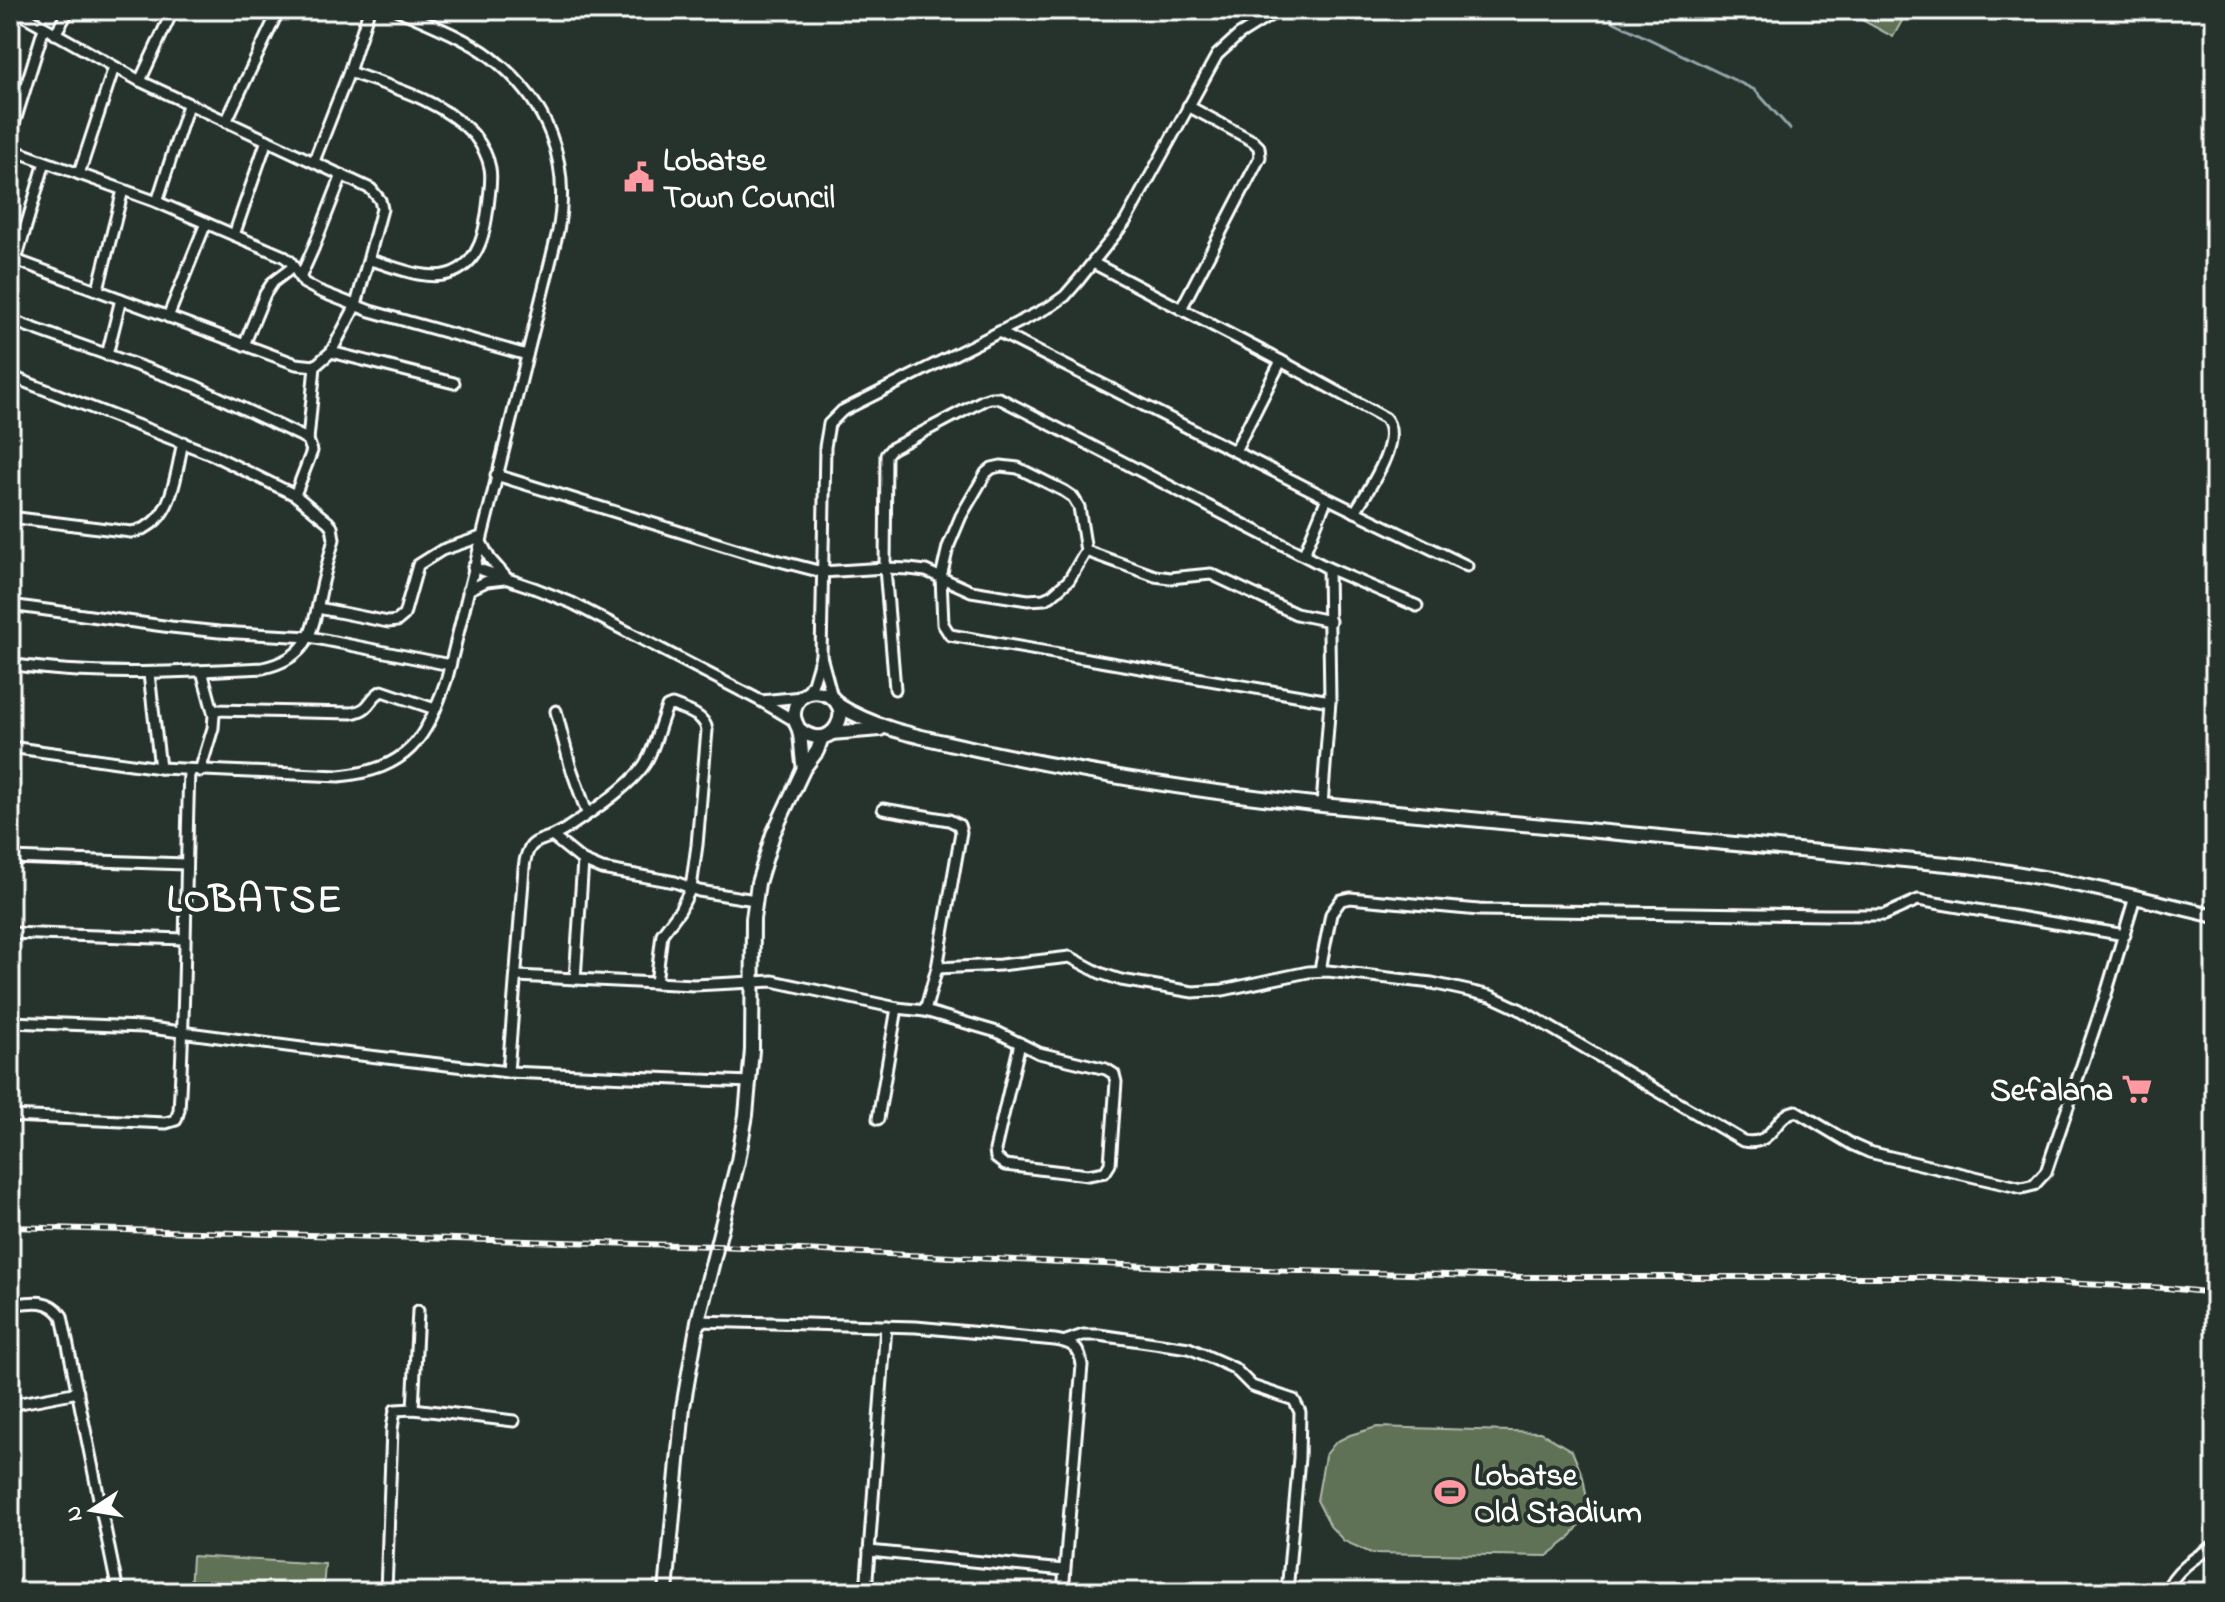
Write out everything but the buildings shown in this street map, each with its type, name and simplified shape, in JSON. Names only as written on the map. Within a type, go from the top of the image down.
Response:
[{"type":"main road","points":[[804,768],[794,712],[804,695],[815,692],[824,693],[857,717],[887,729],[1051,766],[1140,782],[1231,795],[1548,828],[1938,862],[2025,873],[2215,916]]},
{"type":"main road","points":[[666,1592],[683,1407],[698,1321],[738,1161],[750,1082],[751,950],[755,900],[773,834],[804,768],[827,735],[838,725],[840,715],[835,701]]},
{"type":"main road","points":[[797,725],[805,735],[814,738],[887,729]]},
{"type":"street","points":[[14,10],[140,81],[371,189],[380,200],[381,217],[356,305],[331,352],[315,366],[308,440],[312,451],[295,495]]},
{"type":"street","points":[[55,34],[69,10]]},
{"type":"street","points":[[140,81],[173,10]]},
{"type":"street","points":[[314,161],[349,72],[369,10]]},
{"type":"street","points":[[10,747],[189,771],[339,776],[369,771],[394,761],[408,751],[425,730],[450,665],[527,355],[562,209],[561,172],[551,131],[520,84],[490,56],[398,10]]},
{"type":"street","points":[[761,701],[804,695],[813,683],[821,656],[825,447],[829,424],[842,411],[1051,306],[1065,296],[1135,206],[1212,62],[1239,35],[1279,10]]},
{"type":"street","points":[[226,122],[275,18]]},
{"type":"street","points":[[10,137],[14,115],[44,28]]},
{"type":"street","points":[[79,174],[114,67]]},
{"type":"street","points":[[349,72],[439,107],[475,136],[490,166],[481,243],[463,267],[447,274],[433,275],[370,260]]},
{"type":"street","points":[[157,202],[188,105]]},
{"type":"street","points":[[1181,309],[1260,157],[1259,147],[1253,141],[1188,106]]},
{"type":"street","points":[[234,235],[267,140]]},
{"type":"street","points":[[10,149],[157,202],[283,256],[308,287],[380,314],[527,355]]},
{"type":"street","points":[[45,162],[13,259],[296,364],[315,366]]},
{"type":"street","points":[[300,278],[342,175]]},
{"type":"street","points":[[98,289],[123,190]]},
{"type":"street","points":[[168,317],[206,223]]},
{"type":"street","points":[[1093,263],[1385,418],[1389,422],[1391,436],[1388,450],[1355,512]]},
{"type":"street","points":[[244,345],[265,294],[273,282],[293,267]]},
{"type":"street","points":[[107,355],[121,299]]},
{"type":"street","points":[[10,320],[195,386],[308,440]]},
{"type":"street","points":[[999,332],[1467,566]]},
{"type":"street","points":[[331,352],[454,383]]},
{"type":"street","points":[[1235,451],[1281,361]]},
{"type":"street","points":[[10,376],[183,442],[295,495],[328,522],[334,539],[310,637],[292,658],[280,664],[263,668],[149,674],[54,670],[10,664]]},
{"type":"street","points":[[895,689],[885,568],[884,464],[887,452],[987,399],[999,398],[1328,568],[1417,606]]},
{"type":"street","points":[[10,517],[131,532],[143,530],[156,522],[169,500],[183,442]]},
{"type":"street","points":[[496,475],[745,552],[822,572],[885,568],[918,570],[941,577],[971,591],[1028,600],[1044,599],[1069,580],[1086,551],[1081,516],[1073,497],[1018,468],[1001,466],[986,473],[967,504],[948,547],[941,577],[946,632],[957,638],[1330,701]]},
{"type":"street","points":[[1304,554],[1327,498]]},
{"type":"street","points":[[318,608],[388,622],[397,621],[404,615],[418,565],[442,550],[481,537]]},
{"type":"street","points":[[481,537],[490,559],[507,579]]},
{"type":"street","points":[[1086,551],[1155,576],[1170,578],[1211,574],[1296,614],[1330,621]]},
{"type":"street","points":[[473,567],[572,603],[761,701],[797,725]]},
{"type":"street","points":[[1322,805],[1330,701],[1328,568]]},
{"type":"street","points":[[468,590],[487,581],[507,579]]},
{"type":"street","points":[[10,605],[183,629],[310,637],[450,665]]},
{"type":"street","points":[[821,656],[835,701]]},
{"type":"street","points":[[200,771],[213,728],[214,710],[202,671]]},
{"type":"street","points":[[149,674],[160,768]]},
{"type":"street","points":[[214,710],[352,713],[367,708],[376,694],[382,691],[435,709]]},
{"type":"street","points":[[508,1072],[528,849],[587,813],[638,774],[646,764],[669,705],[700,718],[706,722],[707,730],[691,888],[680,910],[662,934],[656,983]]},
{"type":"street","points":[[556,711],[587,813]]},
{"type":"street","points":[[10,1116],[166,1123],[176,1120],[184,1032],[189,771]]},
{"type":"street","points":[[883,809],[949,820],[959,825],[961,839],[937,968],[925,1011]]},
{"type":"street","points":[[552,836],[583,861],[602,869],[755,900]]},
{"type":"street","points":[[10,858],[186,864]]},
{"type":"street","points":[[575,979],[583,861]]},
{"type":"street","points":[[937,968],[1070,957],[1121,980],[1193,992],[1223,990],[1320,970],[1432,983],[1491,996],[1519,1009],[1743,1141],[1766,1138],[1789,1113],[1796,1111],[1869,1152],[2022,1188],[2034,1185],[2046,1172],[2135,897]]},
{"type":"street","points":[[1320,970],[1331,914],[1341,900],[1350,898],[1479,910],[1829,915],[1884,915],[1918,900],[2125,935]]},
{"type":"street","points":[[10,933],[184,939]]},
{"type":"street","points":[[517,976],[694,985],[773,981],[897,1008],[925,1011],[997,1032],[1020,1043],[1039,1053],[1106,1069],[1114,1074],[1110,1164],[1105,1172],[1088,1175],[1005,1165],[998,1161],[995,1150],[1020,1043]]},
{"type":"street","points":[[878,1119],[897,1008]]},
{"type":"street","points":[[10,1022],[143,1027],[508,1072],[750,1082]]},
{"type":"street","points":[[10,1305],[43,1302],[57,1309],[65,1325],[118,1592]]},
{"type":"street","points":[[413,1409],[418,1311]]},
{"type":"street","points":[[698,1321],[886,1326],[1066,1341],[1083,1335],[1099,1335],[1189,1348],[1234,1368],[1252,1386],[1294,1400],[1300,1412],[1287,1592]]},
{"type":"street","points":[[866,1592],[886,1326]]},
{"type":"street","points":[[1063,1592],[1082,1365],[1078,1350],[1066,1341]]},
{"type":"street","points":[[10,1405],[78,1392]]},
{"type":"street","points":[[386,1592],[393,1415],[396,1409],[514,1421]]},
{"type":"street","points":[[2166,1592],[2175,1575],[2215,1545]]},
{"type":"street","points":[[869,1551],[1064,1570]]},
{"type":"green space","points":[[1844,10],[1908,10],[1893,37]]},
{"type":"green space","points":[[1377,1427],[1540,1432],[1572,1451],[1583,1477],[1587,1499],[1583,1520],[1568,1540],[1547,1556],[1371,1553],[1344,1541],[1330,1526],[1317,1500],[1325,1456],[1336,1442]]},
{"type":"green space","points":[[192,1556],[325,1564],[323,1592],[190,1592]]},
{"type":"waterway","points":[[1606,10],[1614,22],[1755,90],[1790,129]]},
{"type":"railway","points":[[10,1227],[717,1246],[1191,1268],[1522,1277],[1934,1277],[2215,1293]]},
{"type":"place","name":"Lobatse Town Council","points":[[639,177]]},
{"type":"place","name":"Sefalana","points":[[2137,1089]]},
{"type":"place","name":"Lobatse Old Stadium","points":[[1450,1492]]},
{"type":"district","name":"LOBATSE","points":[[255,897]]}]
